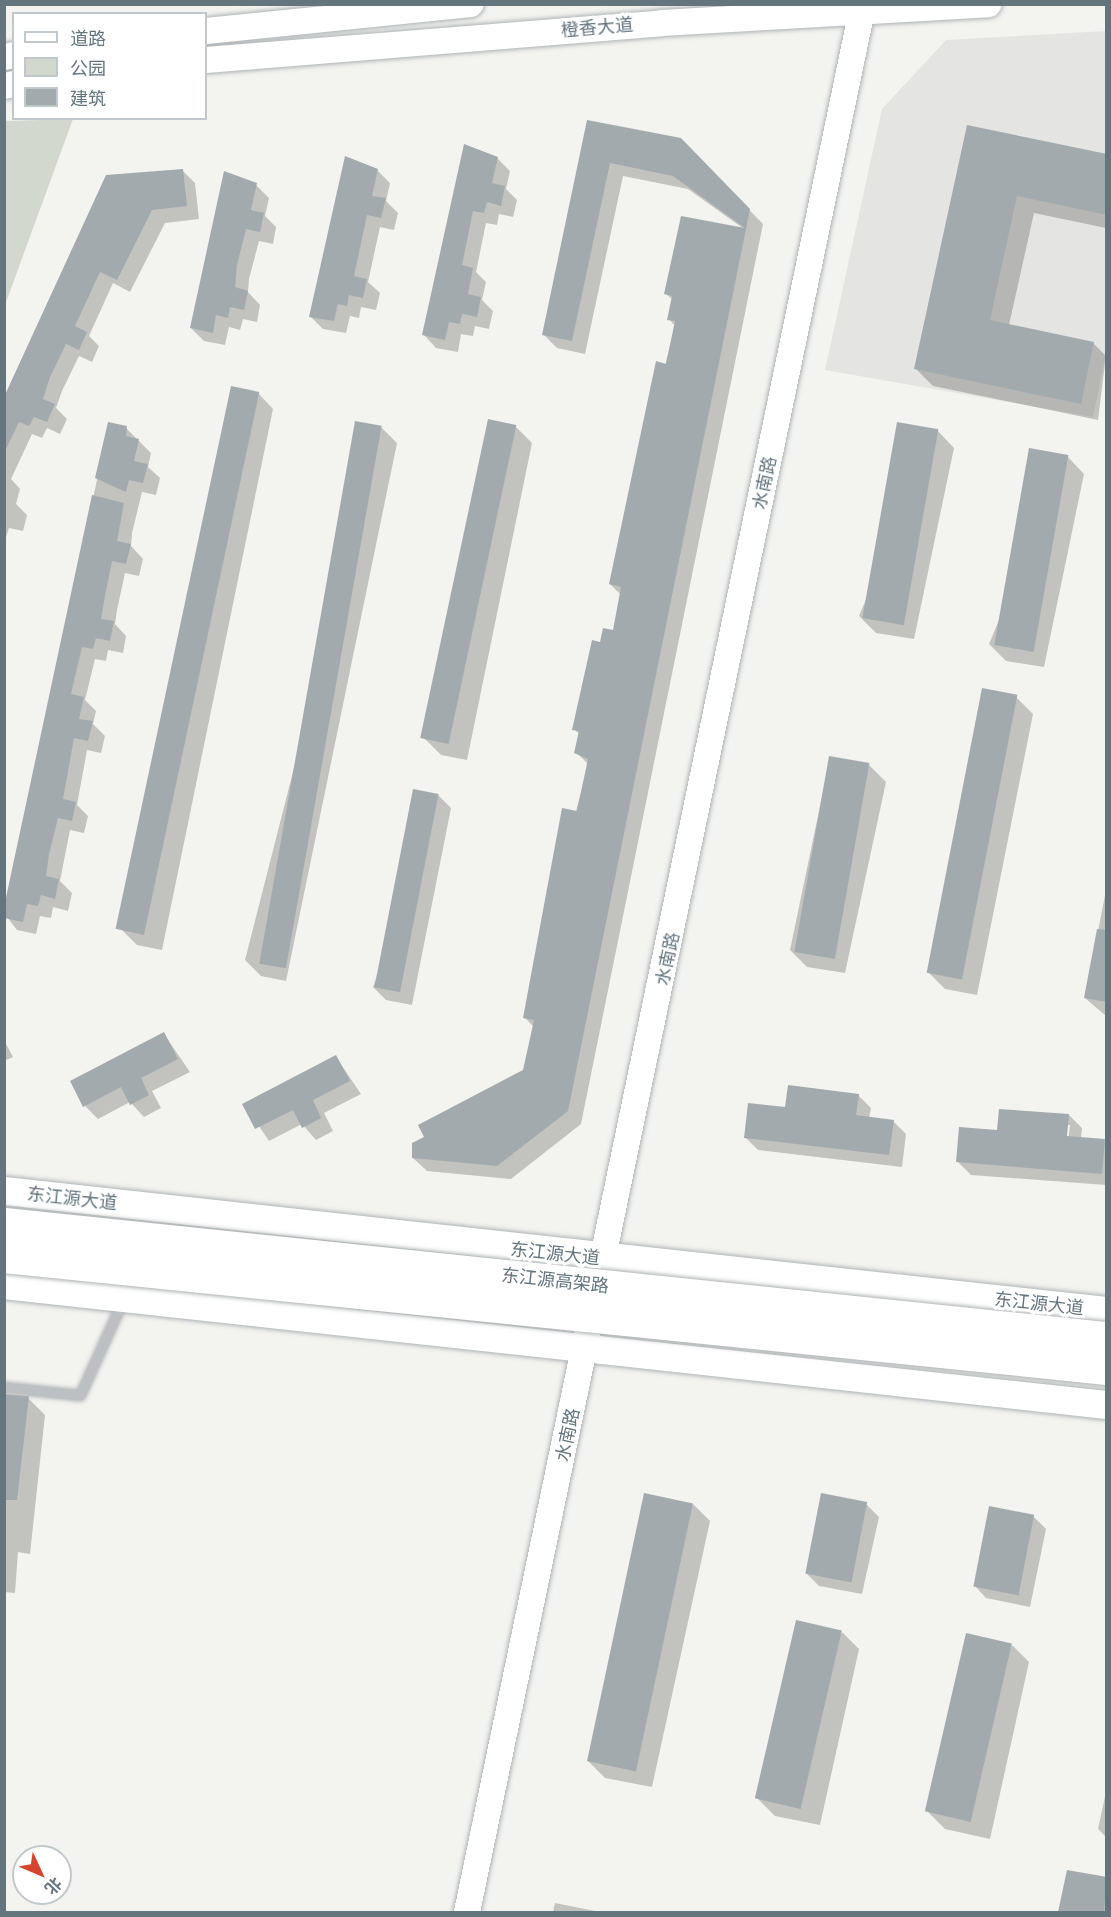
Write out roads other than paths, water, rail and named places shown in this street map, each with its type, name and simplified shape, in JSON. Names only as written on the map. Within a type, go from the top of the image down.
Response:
[{"type":"highway","name":"东江源高架路","points":[[4,1224],[1107,1338]]},
{"type":"highway","name":"东江源高架路","points":[[4,1256],[1107,1368]]},
{"type":"main road","name":"东江源大道","points":[[4,1191],[606,1259],[1107,1311]]},
{"type":"main road","points":[[4,1286],[586,1345],[1107,1405]]},
{"type":"street","points":[[207,31],[471,4]]},
{"type":"street","name":"橙香大道","points":[[207,60],[662,23],[988,4]]},
{"type":"street","name":"水南路","points":[[467,1912],[606,1259],[862,10]]},
{"type":"lane","points":[[4,1387],[80,1395],[124,1298]]}]
